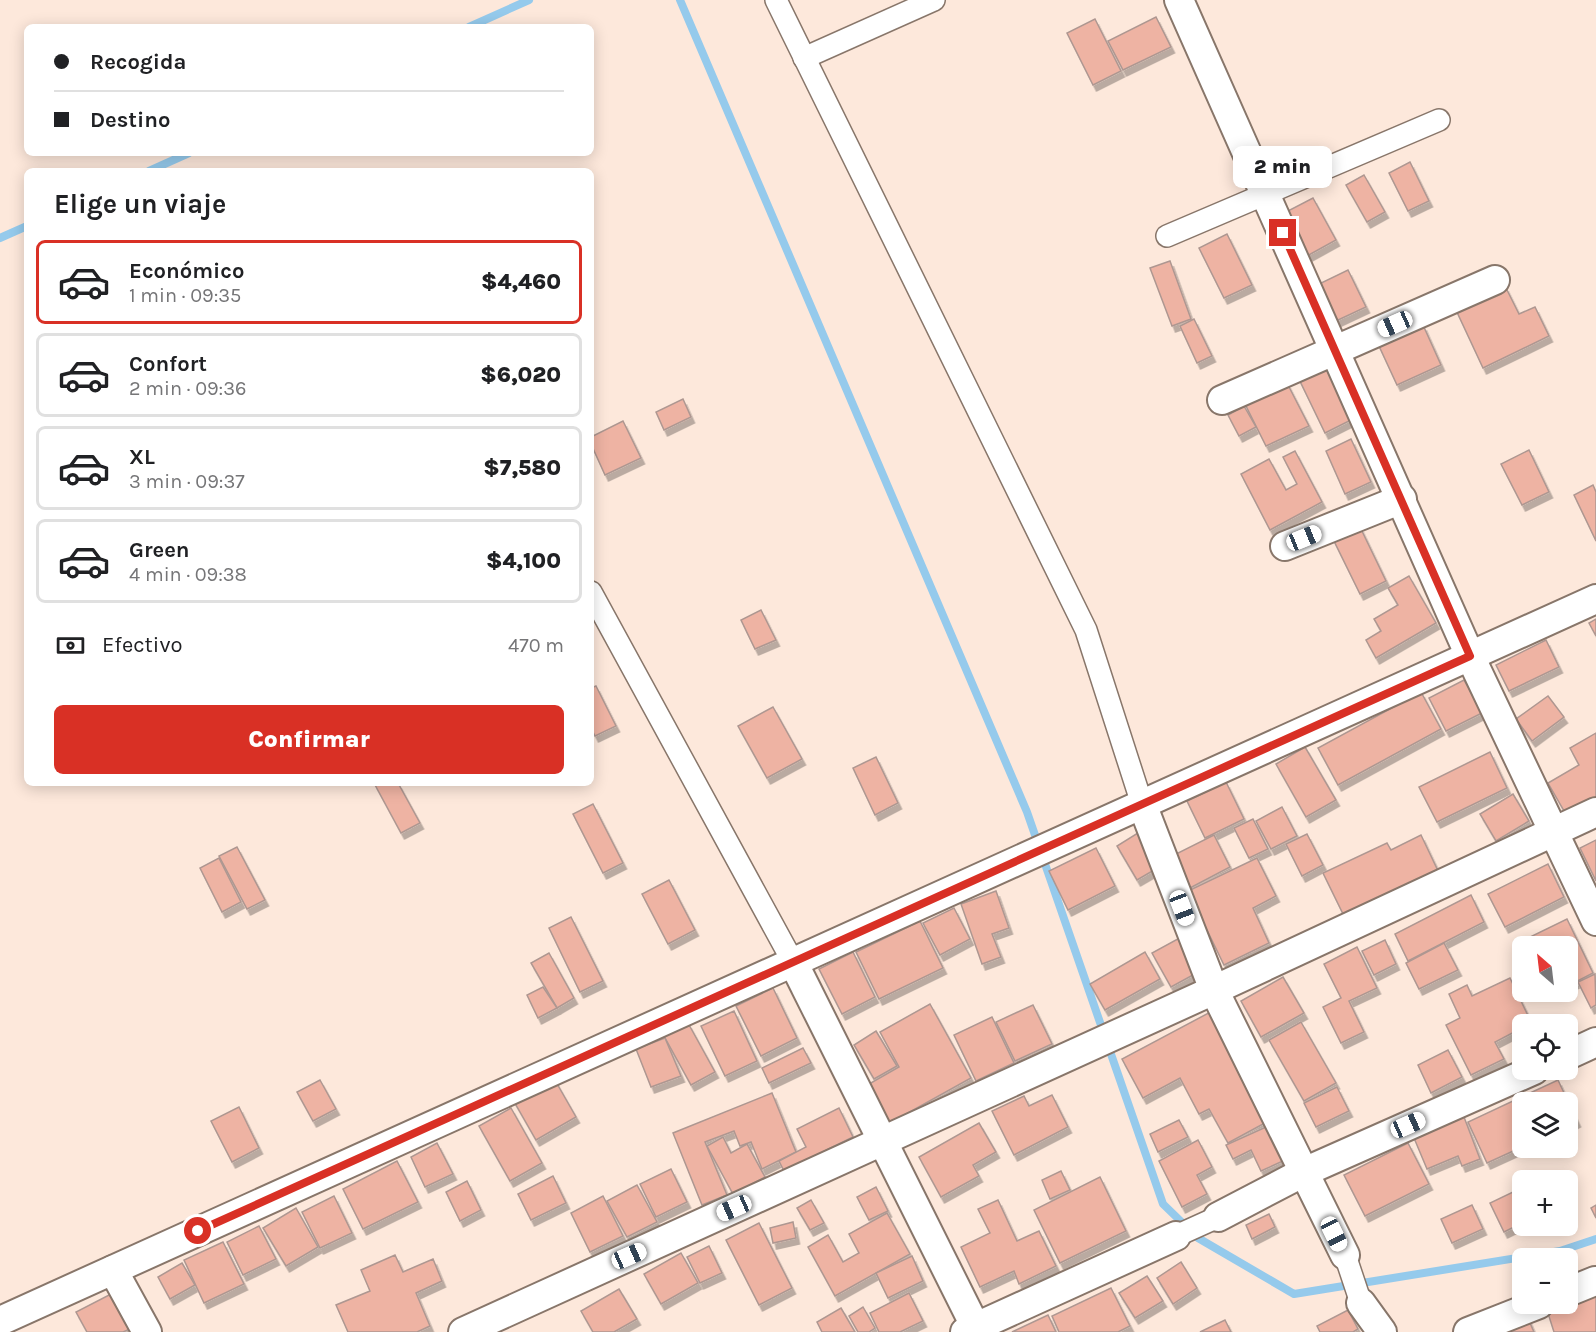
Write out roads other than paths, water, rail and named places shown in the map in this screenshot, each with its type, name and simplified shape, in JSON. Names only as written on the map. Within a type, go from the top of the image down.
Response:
[{"type":"street","points":[[776,0],[1086,630],[1142,804],[1215,990],[1344,1255],[1361,1303],[1382,1332]]},
{"type":"street","points":[[804,58],[934,0]]},
{"type":"street","points":[[1179,0],[1470,656],[1596,921]]},
{"type":"street","points":[[1167,236],[1439,120]]},
{"type":"street","points":[[1221,400],[1496,280]]},
{"type":"street","points":[[1285,546],[1402,499]]},
{"type":"street","points":[[594,597],[793,962],[973,1330],[1218,1217],[1304,1172],[1512,1080]]},
{"type":"street","points":[[0,1321],[1596,599]]},
{"type":"street","points":[[463,1332],[1215,990],[1596,812]]},
{"type":"street","points":[[1578,1050],[1596,1042]]},
{"type":"street","points":[[113,1270],[147,1332]]},
{"type":"street","points":[[1578,1288],[1595,1281]]},
{"type":"street","points":[[1468,1332],[1514,1314]]},
{"type":"waterway","points":[[476,24],[529,0]]},
{"type":"waterway","points":[[680,0],[1027,812],[1163,1204],[1198,1238],[1294,1294],[1560,1251],[1596,1239]]},
{"type":"waterway","points":[[156,168],[182,156]]},
{"type":"waterway","points":[[0,238],[24,227]]}]
